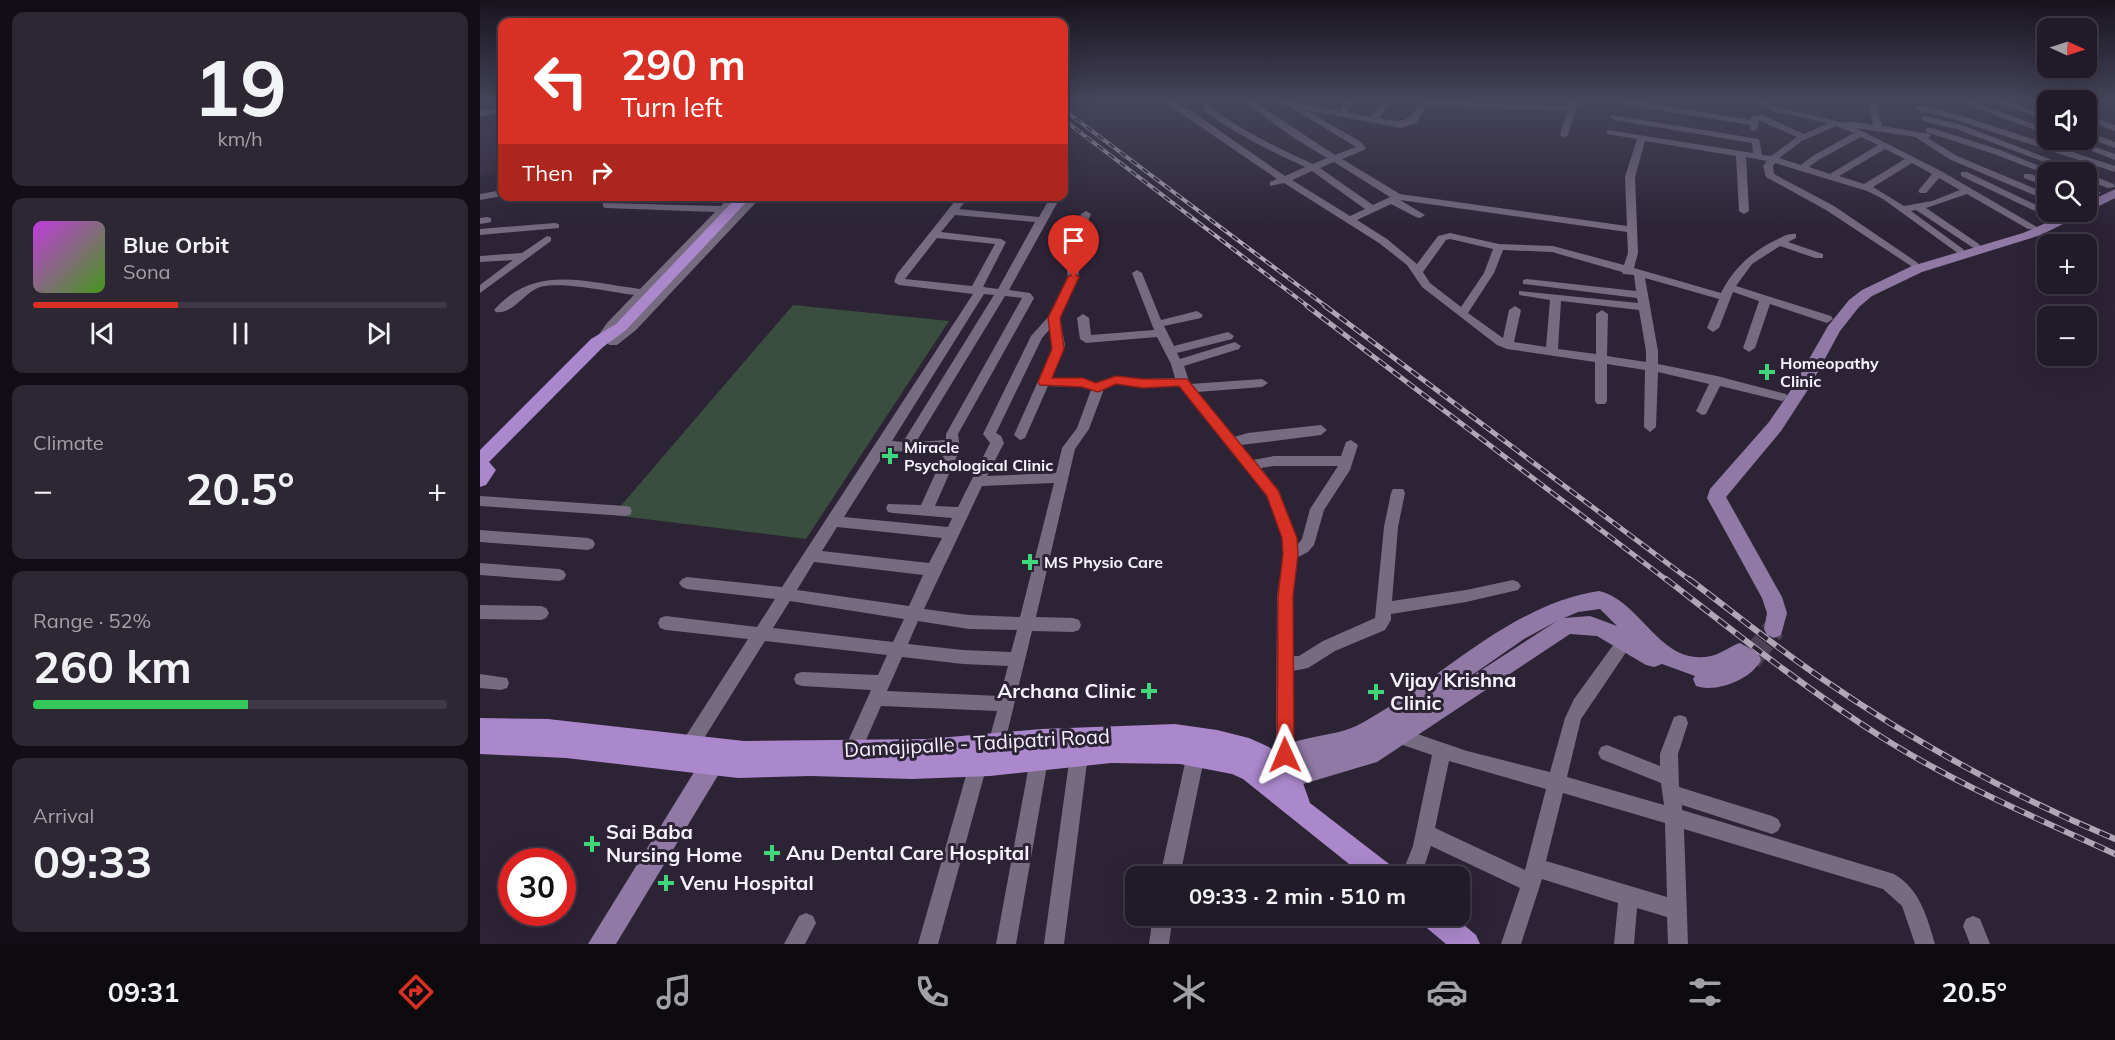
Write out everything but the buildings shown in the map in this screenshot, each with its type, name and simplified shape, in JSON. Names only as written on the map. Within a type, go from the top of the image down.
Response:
[{"type":"main road","points":[[2097,192],[2114,188]]},
{"type":"main road","points":[[2097,200],[2114,188]]},
{"type":"main road","points":[[482,470],[741,201]]},
{"type":"main road","points":[[2042,222],[1914,265],[1868,284],[1852,294],[1827,319],[1782,397],[1756,436],[1710,483],[1705,494],[1708,505],[1765,605],[1770,626],[1777,613],[1772,597],[1716,498],[1717,494],[1761,447],[1793,401],[1831,333],[1844,315],[1869,292],[1911,272],[2014,241],[2057,222]]},
{"type":"main road","points":[[1596,600],[1607,602],[1652,646],[1682,663],[1695,666],[1720,665],[1745,656],[1728,675],[1718,678],[1694,678],[1672,669],[1594,624],[1578,622],[1566,626],[1369,754],[1273,770],[1378,727],[1514,636],[1559,609],[1574,604],[1596,600]]},
{"type":"main road","name":"Damajipalle - Tadipatri Road","points":[[480,729],[548,730],[744,752],[927,750],[997,744],[1079,755],[1121,752],[1196,754],[1273,770]]},
{"type":"main road","name":"Damajipalle - Tadipatri Road","points":[[480,743],[566,747],[738,766],[811,765],[889,768],[978,765],[1040,750],[1175,735],[1249,749],[1273,770],[1300,808],[1372,866]]},
{"type":"main road","points":[[601,944],[712,764]]},
{"type":"main road","points":[[1445,926],[1467,944]]},
{"type":"street","points":[[1232,145],[1350,220],[1408,261],[1426,285],[1462,314],[1508,345],[1652,367],[1717,380],[1782,397]]},
{"type":"street","points":[[1266,145],[1311,168],[1372,208]]},
{"type":"street","points":[[1312,145],[1420,215]]},
{"type":"street","points":[[1273,184],[1358,150],[1359,145]]},
{"type":"street","points":[[1639,145],[1629,177],[1633,273],[1643,301],[1652,345],[1650,427]]},
{"type":"street","points":[[1672,145],[1772,159],[1865,188],[1883,195],[1967,248]]},
{"type":"street","points":[[1757,145],[1758,157]]},
{"type":"street","points":[[1789,145],[1772,159],[1768,166],[1771,177],[1786,182],[1830,208],[1914,265]]},
{"type":"street","points":[[1803,168],[1841,145]]},
{"type":"street","points":[[1885,145],[2032,227]]},
{"type":"street","points":[[1831,177],[1885,145]]},
{"type":"street","points":[[1932,145],[1954,158],[2037,193]]},
{"type":"street","points":[[1976,145],[2037,167]]},
{"type":"street","points":[[2007,145],[2052,162]]},
{"type":"street","points":[[2042,145],[2115,169]]},
{"type":"street","points":[[2096,150],[2115,157]]},
{"type":"street","points":[[1741,154],[1744,211]]},
{"type":"street","points":[[1865,188],[1912,159]]},
{"type":"street","points":[[1923,190],[1938,173]]},
{"type":"street","points":[[1964,174],[2037,205]]},
{"type":"street","points":[[2027,176],[2037,180]]},
{"type":"street","points":[[2097,181],[2114,188]]},
{"type":"street","points":[[1902,209],[1919,208],[1967,191]]},
{"type":"street","points":[[480,196],[498,194]]},
{"type":"street","points":[[1350,220],[1394,199],[1632,230]]},
{"type":"street","points":[[607,341],[643,293],[731,201]]},
{"type":"street","points":[[607,341],[632,327],[752,201]]},
{"type":"street","points":[[926,510],[954,444],[952,434],[1028,298],[1026,295],[977,292],[899,282],[901,276],[937,235],[962,201]]},
{"type":"street","points":[[907,446],[1021,261],[1025,248],[1053,201]]},
{"type":"street","points":[[606,205],[724,209]]},
{"type":"street","points":[[1919,208],[1967,248]]},
{"type":"street","points":[[954,212],[1042,220]]},
{"type":"street","points":[[853,750],[933,570],[997,441],[989,434],[1037,336],[1054,318],[1074,277],[1070,252],[1086,214]]},
{"type":"street","points":[[480,232],[555,226]]},
{"type":"street","points":[[690,745],[785,594],[883,446],[977,292],[1002,244],[1001,242],[937,235]]},
{"type":"street","points":[[1417,272],[1445,236],[1499,247],[1553,249],[1633,273],[1766,298],[1827,319]]},
{"type":"street","points":[[1713,328],[1726,292],[1741,267],[1778,242],[1792,236]]},
{"type":"street","points":[[480,290],[547,239]]},
{"type":"street","points":[[1778,242],[1819,256]]},
{"type":"street","points":[[1462,314],[1490,273],[1499,247]]},
{"type":"street","points":[[480,259],[526,256]]},
{"type":"street","points":[[1137,273],[1185,385],[1230,442],[1252,465],[1273,494],[1290,538],[1291,554],[1285,596],[1286,664],[1273,770]]},
{"type":"street","points":[[500,310],[538,284],[598,286],[618,291],[643,293]]},
{"type":"street","points":[[1525,288],[1643,301],[1556,297],[1525,288]]},
{"type":"street","points":[[1552,352],[1556,297]]},
{"type":"street","points":[[1749,348],[1766,298]]},
{"type":"street","points":[[1508,345],[1515,310]]},
{"type":"street","points":[[1601,400],[1602,314]]},
{"type":"street","points":[[1083,318],[1086,339],[1159,328],[1197,315]]},
{"type":"street","points":[[1020,435],[1058,349],[1054,318]]},
{"type":"street","points":[[1170,351],[1232,341],[1177,364]]},
{"type":"street","points":[[997,744],[1069,448],[1083,429],[1098,388],[1101,384],[1116,380],[1185,385],[1262,383]]},
{"type":"street","points":[[1702,411],[1717,380]]},
{"type":"street","points":[[1044,382],[1083,383],[1098,388]]},
{"type":"street","points":[[1230,442],[1321,430]]},
{"type":"street","points":[[883,446],[954,444]]},
{"type":"street","points":[[1291,554],[1307,545],[1317,509],[1340,475],[1350,445]]},
{"type":"street","points":[[1252,465],[1274,461],[1346,461]]},
{"type":"street","points":[[978,481],[1062,478]]},
{"type":"street","points":[[1286,664],[1302,663],[1329,646],[1379,625],[1383,620],[1386,608],[1391,527],[1398,493]]},
{"type":"street","points":[[480,501],[625,511]]},
{"type":"street","points":[[893,508],[962,513]]},
{"type":"street","points":[[833,521],[951,533]]},
{"type":"street","points":[[480,536],[588,544]]},
{"type":"street","points":[[810,556],[933,570]]},
{"type":"street","points":[[480,568],[559,575]]},
{"type":"street","points":[[687,583],[785,594],[969,622],[1072,625]]},
{"type":"street","points":[[1386,608],[1466,596],[1513,586]]},
{"type":"street","points":[[480,612],[541,613]]},
{"type":"street","points":[[666,623],[963,657],[1018,659]]},
{"type":"street","points":[[1511,944],[1533,875],[1555,783],[1576,711],[1625,642]]},
{"type":"street","points":[[802,679],[1005,704]]},
{"type":"street","points":[[480,681],[501,683]]},
{"type":"street","points":[[1678,944],[1674,817],[1669,754],[1680,723]]},
{"type":"street","points":[[1378,727],[1442,751],[1674,817],[1897,885],[1912,904],[1925,944]]},
{"type":"street","points":[[1006,944],[1040,750]]},
{"type":"street","points":[[1414,866],[1425,833],[1442,751]]},
{"type":"street","points":[[1607,753],[1670,786],[1772,825]]},
{"type":"street","points":[[1172,866],[1196,754]]},
{"type":"street","points":[[1054,944],[1079,755]]},
{"type":"street","points":[[928,944],[978,765]]},
{"type":"street","points":[[1425,833],[1533,875],[1628,896],[1677,910]]},
{"type":"street","points":[[1624,944],[1628,896]]},
{"type":"street","points":[[794,944],[807,923]]},
{"type":"street","points":[[1159,944],[1161,926]]},
{"type":"shaded area","points":[[480,145],[498,145],[498,172],[480,175]]},
{"type":"green space","points":[[793,305],[949,321],[806,539],[613,515]]},
{"type":"tunnel","points":[[1750,660],[1774,629]]},
{"type":"railway","points":[[1097,145],[1309,307]]},
{"type":"railway","points":[[1111,145],[1327,307]]},
{"type":"railway","points":[[1307,306],[1668,581]]},
{"type":"railway","points":[[1325,306],[1691,581]]},
{"type":"railway","points":[[1666,579],[1800,681],[1883,738],[1968,785],[2115,854]]},
{"type":"railway","points":[[1689,579],[1807,668],[1929,747],[2039,805],[2115,839]]},
{"type":"place","name":"Homeopathy Clinic","points":[[1767,372]]},
{"type":"place","name":"Miracle Psychological Clinic","points":[[890,456]]},
{"type":"place","name":"MS Physio Care","points":[[1030,562]]},
{"type":"place","name":"Archana Clinic","points":[[1149,691]]},
{"type":"place","name":"Vijay Krishna Clinic","points":[[1376,692]]},
{"type":"place","name":"Sai Baba Nursing Home","points":[[592,844]]},
{"type":"place","name":"Anu Dental Care Hospital","points":[[772,853]]},
{"type":"place","name":"Venu Hospital","points":[[666,883]]},
{"type":"route","points":[[1074,277],[1054,318],[1059,345],[1044,382],[1075,382],[1090,384],[1098,388],[1101,384],[1116,380],[1143,383],[1182,382],[1232,445],[1252,465],[1273,494],[1290,538],[1291,554],[1285,596],[1285,755]]}]
